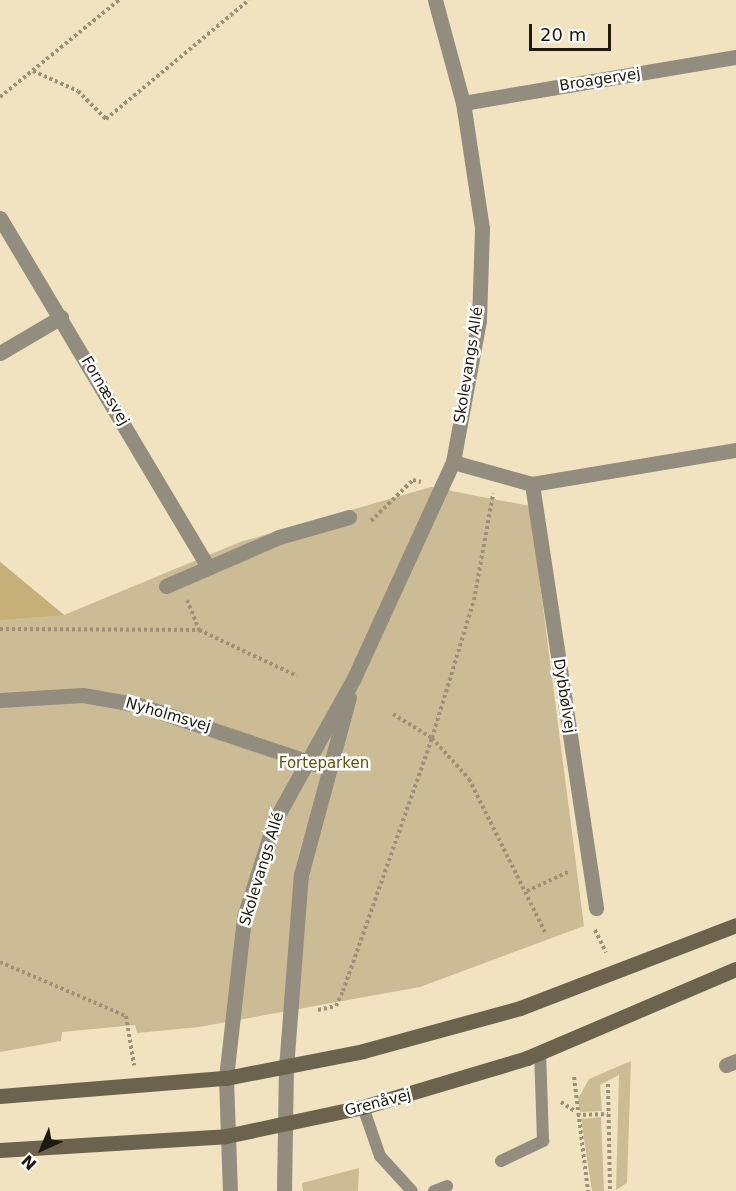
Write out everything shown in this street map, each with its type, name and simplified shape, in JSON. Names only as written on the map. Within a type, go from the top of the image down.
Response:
[{"type":"main road","points":[[0,1096],[137,1088],[226,1078],[286,1068],[420,1037],[616,975],[736,925]]},
{"type":"main road","name":"Grenåvej","points":[[0,1150],[226,1136],[363,1107],[540,1052],[736,969]]},
{"type":"street","name":"Skolevangs Allé","points":[[230,1191],[226,1136],[226,1078],[244,917],[275,820],[305,760],[354,678],[453,462],[479,320],[482,228],[463,103],[435,0]]},
{"type":"street","name":"Broagervej","points":[[463,103],[736,57]]},
{"type":"street","name":"Fornæsvej","points":[[0,218],[207,565]]},
{"type":"street","points":[[0,353],[61,317]]},
{"type":"street","points":[[453,462],[532,484],[736,450]]},
{"type":"street","name":"Dybbølvej","points":[[532,484],[596,908]]},
{"type":"street","points":[[165,586],[207,565],[349,517]]},
{"type":"street","name":"Skolevangs Allé","points":[[284,1191],[286,1068],[302,875],[354,678]]},
{"type":"street","name":"Nyholmsvej","points":[[0,700],[82,695],[139,705],[330,769]]},
{"type":"lane","points":[[501,1161],[543,1141],[540,1052]]},
{"type":"lane","points":[[363,1107],[380,1156],[412,1191]]},
{"type":"lane","points":[[434,1191],[447,1186]]},
{"type":"path","points":[[0,97],[119,0]]},
{"type":"path","points":[[33,71],[78,91],[106,119],[249,0]]},
{"type":"path","points":[[318,1010],[336,1006],[343,991],[432,738],[474,600],[497,476]]},
{"type":"path","points":[[349,517],[363,528],[412,480],[442,486]]},
{"type":"path","points":[[180,578],[199,630]]},
{"type":"path","points":[[0,629],[199,630],[297,676]]},
{"type":"path","points":[[393,714],[432,738],[469,779],[527,891],[545,932]]},
{"type":"path","points":[[527,891],[589,861]]},
{"type":"path","points":[[596,908],[593,926],[616,975]]},
{"type":"path","points":[[0,962],[126,1016],[137,1088]]},
{"type":"path","points":[[574,1077],[588,1191]]},
{"type":"path","points":[[608,1084],[610,1191]]},
{"type":"path","points":[[577,1115],[608,1114]]},
{"type":"green space","name":"Forteparken","points":[[431,487],[530,506],[584,926],[420,987],[199,1027],[137,1033],[135,1025],[62,1032],[61,1041],[0,1052],[0,562],[64,615],[240,542]]},
{"type":"green space","points":[[631,1061],[627,1183],[616,1190],[619,1075],[600,1085],[602,1111],[580,1112],[578,1099],[589,1079]]},
{"type":"green space","points":[[601,1117],[604,1191],[592,1191],[581,1119]]},
{"type":"green space","points":[[359,1168],[358,1191],[303,1191],[302,1183]]},
{"type":"shaded area","points":[[0,562],[64,615],[0,620]]}]
